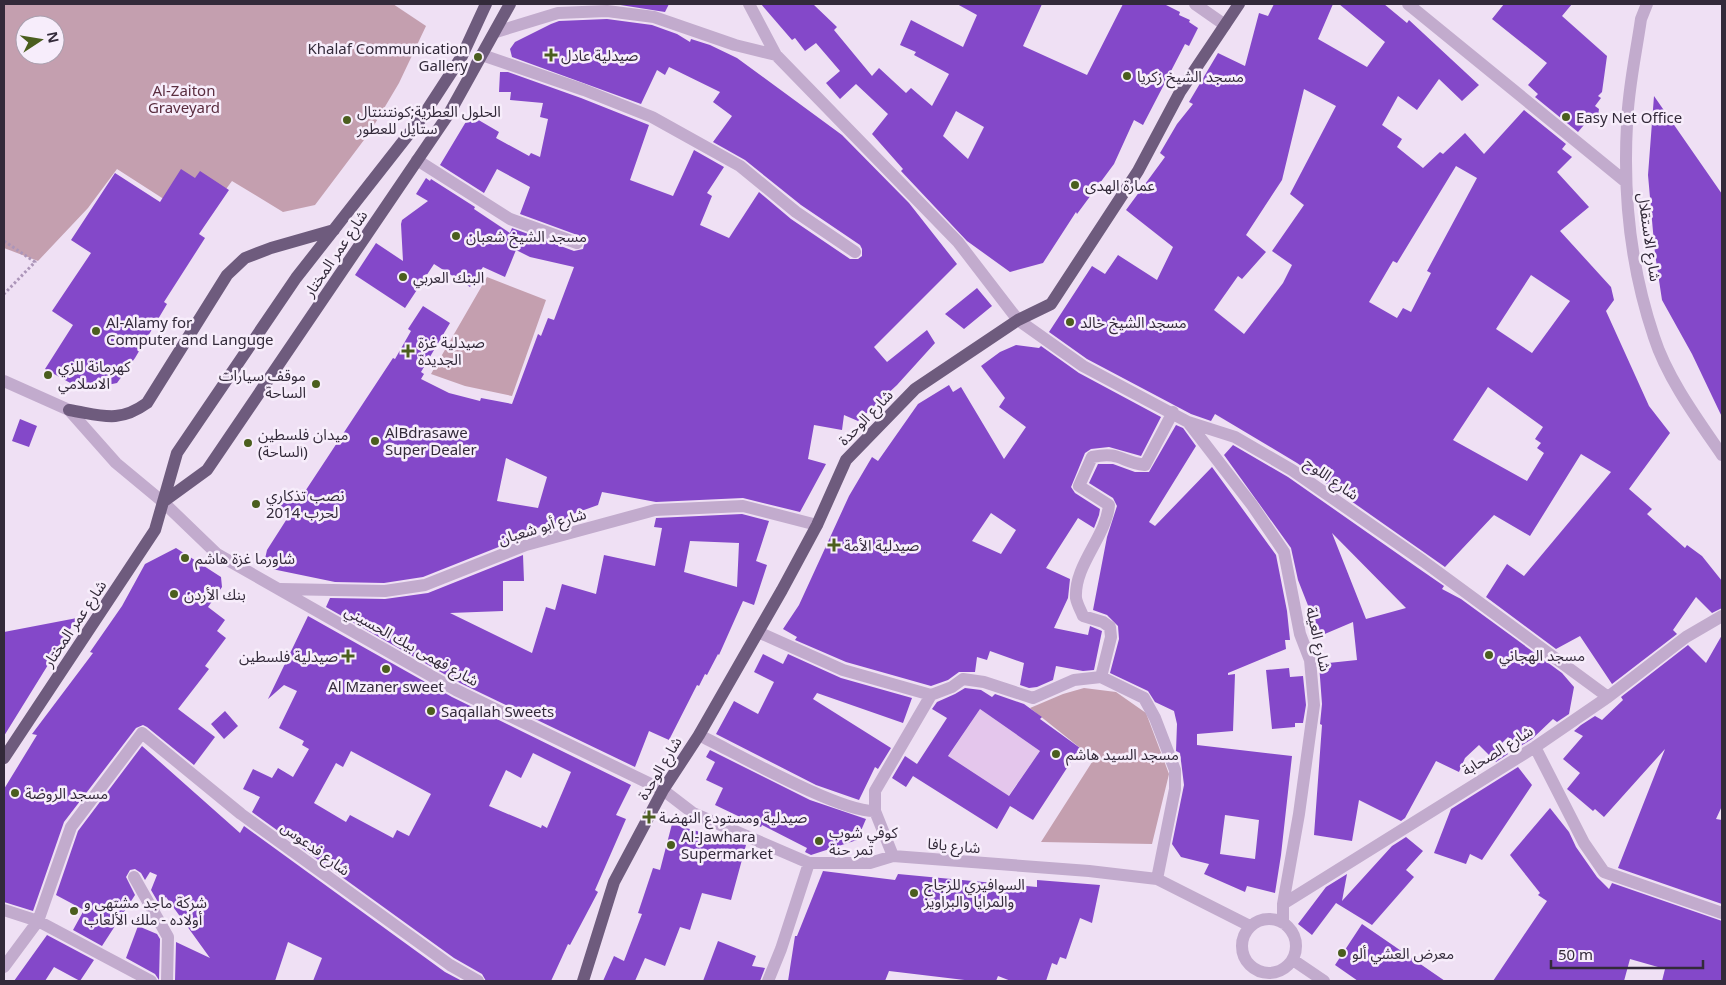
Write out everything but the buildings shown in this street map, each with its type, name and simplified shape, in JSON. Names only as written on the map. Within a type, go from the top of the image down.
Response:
[{"type":"main road","name":"شارع عمر المختار","points":[[5,753],[155,530],[177,453],[296,278],[423,116],[462,56],[486,4]]},
{"type":"main road","name":"شارع عمر المختار","points":[[163,502],[207,470],[450,112],[510,4]]},
{"type":"main road","name":"شارع الوحدة","points":[[583,981],[614,882],[663,790],[699,735],[817,525],[846,460],[915,389],[1018,320],[1051,304],[1138,171],[1180,92],[1239,4]]},
{"type":"main road","points":[[69,410],[118,417],[132,414],[147,404],[227,275],[245,258],[271,248],[334,230]]},
{"type":"street","name":"شارع اللوح","points":[[749,4],[776,55],[958,242],[1018,320],[1083,366],[1173,412],[1188,422],[1236,437],[1292,470],[1423,561],[1608,697]]},
{"type":"street","points":[[1195,4],[1225,25]]},
{"type":"street","points":[[1408,4],[1626,182]]},
{"type":"street","name":"شارع الاستقلال","points":[[1647,4],[1641,19],[1627,123],[1626,182],[1631,240],[1639,285],[1654,339],[1685,401],[1722,455]]},
{"type":"street","points":[[496,32],[558,13],[606,11],[654,17],[735,45],[776,55]]},
{"type":"street","points":[[482,55],[584,90],[652,118],[740,166],[796,212],[855,252]]},
{"type":"street","points":[[417,160],[510,219],[577,243]]},
{"type":"street","points":[[4,381],[69,410]]},
{"type":"street","name":"شارع فهمى بيك الحسيني","points":[[69,410],[116,463],[163,502],[217,554],[456,690],[663,790]]},
{"type":"street","points":[[1101,677],[1111,637],[1110,627],[1103,622],[1083,616],[1076,598],[1079,578],[1108,517],[1109,505],[1079,486],[1092,457],[1116,454],[1134,463],[1144,465],[1173,412]]},
{"type":"street","name":"شارع العيلة","points":[[1188,422],[1252,505],[1284,552],[1300,634],[1310,660],[1314,705],[1299,814],[1283,904],[1283,923]]},
{"type":"street","name":"شارع أبو شعبان","points":[[278,589],[385,591],[426,585],[526,545],[655,510],[744,506],[817,525]]},
{"type":"street","name":"شارع الصحابة","points":[[1283,904],[1535,747],[1608,697],[1686,637],[1722,616]]},
{"type":"street","points":[[758,632],[843,670],[931,695],[952,687],[963,679],[984,682],[1033,698],[1074,680],[1101,677],[1144,698],[1156,718],[1175,770],[1175,789],[1157,880]]},
{"type":"street","points":[[893,856],[875,811],[875,792],[931,695]]},
{"type":"street","name":"شارع فدعوس","points":[[38,921],[71,827],[142,733],[241,814],[450,964],[478,981]]},
{"type":"street","points":[[699,735],[815,792],[864,811],[875,811]]},
{"type":"street","points":[[1535,747],[1584,843],[1604,872],[1722,913]]},
{"type":"street","name":"شارع يافا","points":[[663,790],[693,813],[809,863],[870,863],[893,856],[1089,871],[1157,880],[1250,926]]},
{"type":"street","points":[[768,981],[781,949],[809,863]]},
{"type":"street","points":[[134,877],[168,938],[167,981]]},
{"type":"street","points":[[4,910],[38,921],[151,981]]},
{"type":"street","points":[[1266,919],[1283,923],[1291,930],[1295,940],[1296,950],[1293,960],[1282,971],[1257,977],[1242,952],[1244,934],[1250,926],[1266,919]]},
{"type":"street","points":[[4,967],[38,921]]},
{"type":"street","points":[[1293,960],[1324,981]]},
{"type":"path","points":[[4,241],[35,262],[4,294]]},
{"type":"green space","name":"Al-Zaiton Graveyard","points":[[4,4],[393,4],[426,26],[399,83],[370,132],[315,205],[283,212],[232,181],[201,223],[117,169],[88,208],[38,261],[4,248]]},
{"type":"green space","points":[[487,277],[546,300],[512,396],[465,386],[431,374]]},
{"type":"green space","points":[[1084,688],[1116,692],[1146,713],[1169,774],[1152,844],[1041,842],[1094,759],[1030,708],[1063,694]]},
{"type":"shaded area","points":[[980,709],[1040,751],[1007,798],[1004,793],[947,758]]},
{"type":"place","name":"صيدلية عادل","points":[[551,55]]},
{"type":"place","name":"Khalaf Communication Gallery","points":[[478,57]]},
{"type":"place","name":"مسجد الشيخ زكريا","points":[[1127,76]]},
{"type":"place","name":"Easy Net Office","points":[[1566,117]]},
{"type":"place","name":"الحلول العطرية;كونتننتال ستايل للعطور","points":[[347,120]]},
{"type":"place","name":"عمارة الهدى","points":[[1075,185]]},
{"type":"place","name":"مسجد الشيخ شعبان","points":[[456,236]]},
{"type":"place","name":"البنك العربي","points":[[403,277]]},
{"type":"place","name":"مسجد الشيخ خالد","points":[[1070,322]]},
{"type":"place","name":"Al-Alamy for Computer and Languge","points":[[96,331]]},
{"type":"place","name":"صيدلية غزة الجديدة","points":[[408,351]]},
{"type":"place","name":"كهرمانة للزي الاسلامي","points":[[48,375]]},
{"type":"place","name":"موقف سيارات الساحة","points":[[316,384]]},
{"type":"place","name":"AlBdrasawe Super Dealer","points":[[375,441]]},
{"type":"place","name":"ميدان فلسطين (الساحة)","points":[[248,443]]},
{"type":"place","name":"نصب تذكاري لحرب 2014","points":[[256,504]]},
{"type":"place","name":"صيدلية الأمة","points":[[834,545]]},
{"type":"place","name":"شاورما غزة هاشم","points":[[185,558]]},
{"type":"place","name":"بنك الأردن","points":[[174,594]]},
{"type":"place","name":"مسجد الهجاني","points":[[1489,655]]},
{"type":"place","name":"صيدلية فلسطين","points":[[348,656]]},
{"type":"place","name":"Al Mzaner sweet","points":[[386,669]]},
{"type":"place","name":"Saqallah Sweets","points":[[431,711]]},
{"type":"place","name":"مسجد السيد هاشم","points":[[1056,754]]},
{"type":"place","name":"مسجد الروضة","points":[[15,793]]},
{"type":"place","name":"صيدلية ومستودع النهضة","points":[[649,817]]},
{"type":"place","name":"كوفي شوب تمر حنة","points":[[819,841]]},
{"type":"place","name":"Al-Jawhara Supermarket","points":[[671,845]]},
{"type":"place","name":"السوافيري للزجاج والمرايا والبراويز","points":[[914,893]]},
{"type":"place","name":"شركة ماجد مشتهى و أولاده - ملك الألعاب","points":[[74,911]]},
{"type":"place","name":"معرض العشي ألو","points":[[1342,953]]}]
